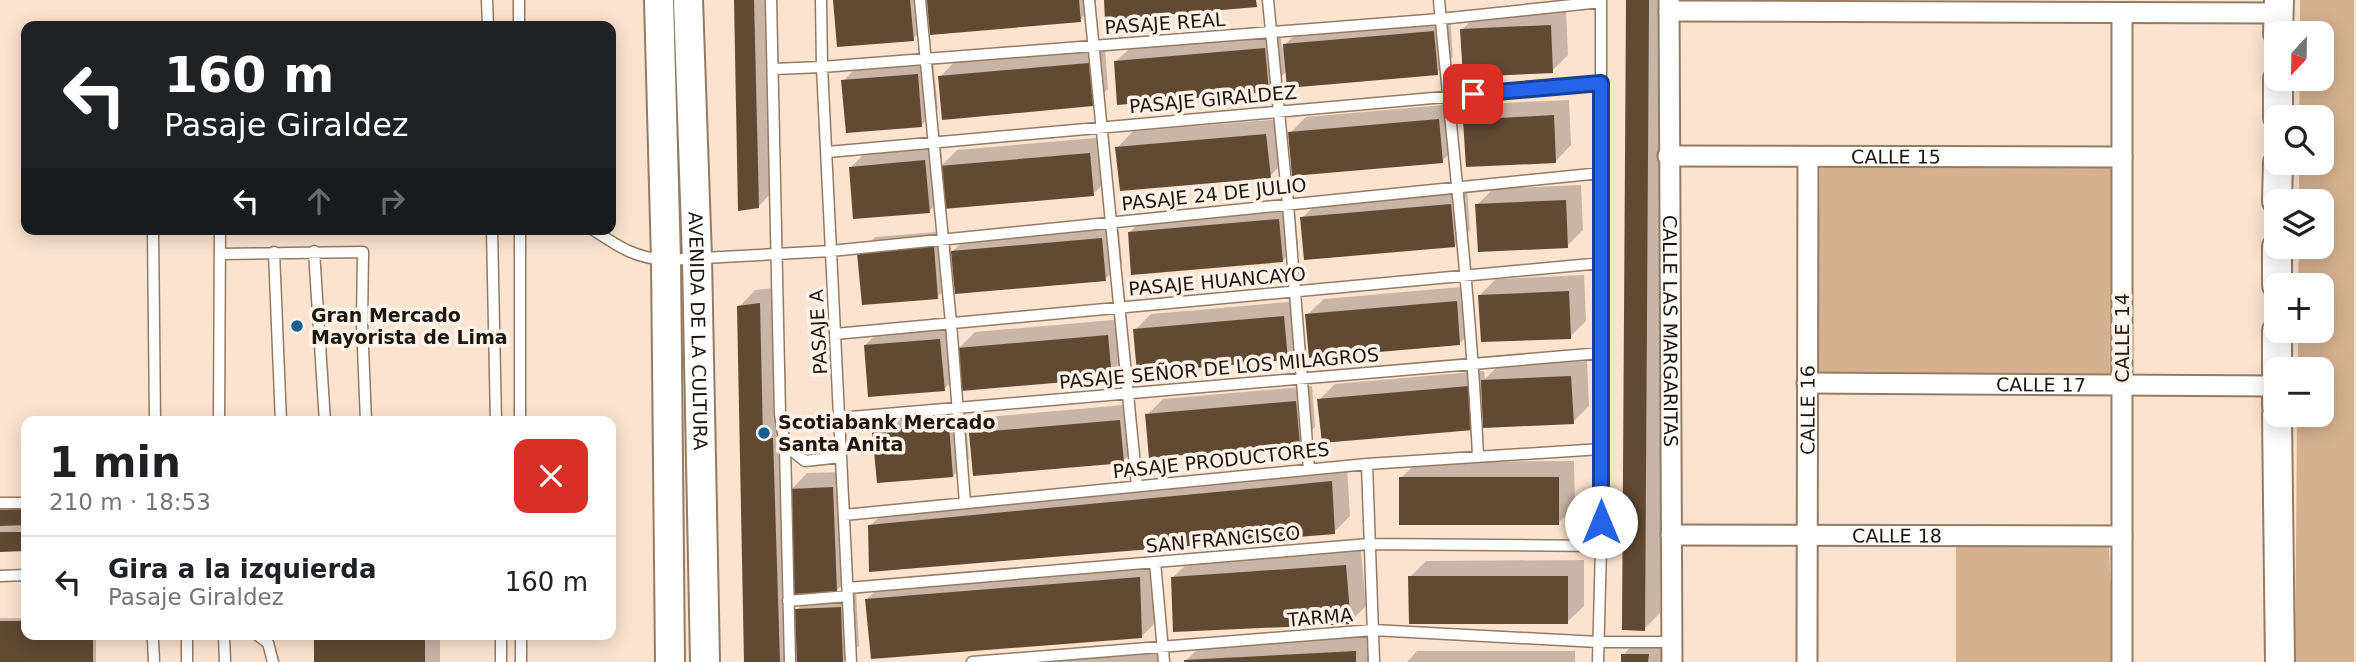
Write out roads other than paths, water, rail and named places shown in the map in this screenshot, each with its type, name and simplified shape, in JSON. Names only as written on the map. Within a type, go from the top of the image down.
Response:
[{"type":"main road","name":"AVENIDA DE LA CULTURA","points":[[659,0],[666,260],[670,662]]},
{"type":"main road","name":"AVENIDA DE LA CULTURA","points":[[688,0],[697,258],[705,662]]},
{"type":"main road","points":[[2277,427],[2280,662]]},
{"type":"street","points":[[1669,6],[2279,16]]},
{"type":"street","name":"CALLE LAS MARGARITAS","points":[[1669,6],[1672,652]]},
{"type":"street","name":"CALLE 14","points":[[2122,13],[2122,662]]},
{"type":"street","name":"CALLE 15","points":[[1668,156],[2122,157]]},
{"type":"street","name":"CALLE 16","points":[[1807,662],[1808,156]]},
{"type":"street","name":"CALLE 17","points":[[1807,383],[2264,386]]},
{"type":"street","name":"CALLE 18","points":[[1671,535],[2122,536]]},
{"type":"lane","points":[[487,0],[488,21]]},
{"type":"lane","points":[[519,0],[519,21]]},
{"type":"lane","points":[[771,0],[780,414],[786,446],[790,662]]},
{"type":"lane","name":"PASAJE A","points":[[821,0],[851,662]]},
{"type":"lane","points":[[920,0],[959,408],[965,503]]},
{"type":"lane","points":[[1089,0],[1138,486]]},
{"type":"lane","points":[[1268,0],[1288,204],[1309,470]]},
{"type":"lane","points":[[1438,0],[1474,364],[1478,456]]},
{"type":"lane","points":[[1598,662],[1601,545],[1601,1]]},
{"type":"lane","name":"PASAJE REAL","points":[[773,69],[1440,19],[1601,1]]},
{"type":"lane","name":"PASAJE GIRALDEZ","points":[[828,152],[1601,83]]},
{"type":"lane","name":"PASAJE 24 DE JULIO","points":[[601,235],[624,250],[645,259],[831,251],[1601,173]]},
{"type":"lane","points":[[153,235],[155,416]]},
{"type":"lane","points":[[219,416],[220,235]]},
{"type":"lane","points":[[492,235],[496,416]]},
{"type":"lane","points":[[520,235],[520,416]]},
{"type":"lane","points":[[314,251],[325,416]]},
{"type":"lane","points":[[274,252],[281,416]]},
{"type":"lane","points":[[220,254],[363,252],[362,323],[366,416]]},
{"type":"lane","name":"PASAJE HUANCAYO","points":[[835,334],[1602,262]]},
{"type":"lane","name":"PASAJE SEÑOR DE LOS MILAGROS","points":[[839,418],[1601,353]]},
{"type":"lane","points":[[786,446],[805,461],[841,457]]},
{"type":"lane","name":"PASAJE PRODUCTORES","points":[[844,515],[1367,464],[1601,449]]},
{"type":"lane","points":[[1367,464],[1374,662]]},
{"type":"lane","points":[[0,503],[21,503]]},
{"type":"lane","name":"SAN FRANCISCO","points":[[788,601],[848,592],[1369,544],[1601,545]]},
{"type":"lane","points":[[1155,562],[1164,662]]},
{"type":"lane","points":[[0,576],[21,575]]},
{"type":"lane","name":"TARMA","points":[[972,662],[1373,630],[1598,642],[1672,652]]},
{"type":"lane","points":[[153,640],[154,662]]},
{"type":"lane","points":[[187,640],[187,662]]},
{"type":"lane","points":[[224,640],[225,662]]},
{"type":"lane","points":[[264,640],[268,643],[273,662]]},
{"type":"lane","points":[[501,640],[501,662]]},
{"type":"lane","points":[[521,640],[522,662]]},
{"type":"place","name":"Gran Mercado Mayorista de Lima","points":[[297,326]]},
{"type":"place","name":"Scotiabank Mercado Santa Anita","points":[[764,433]]}]
